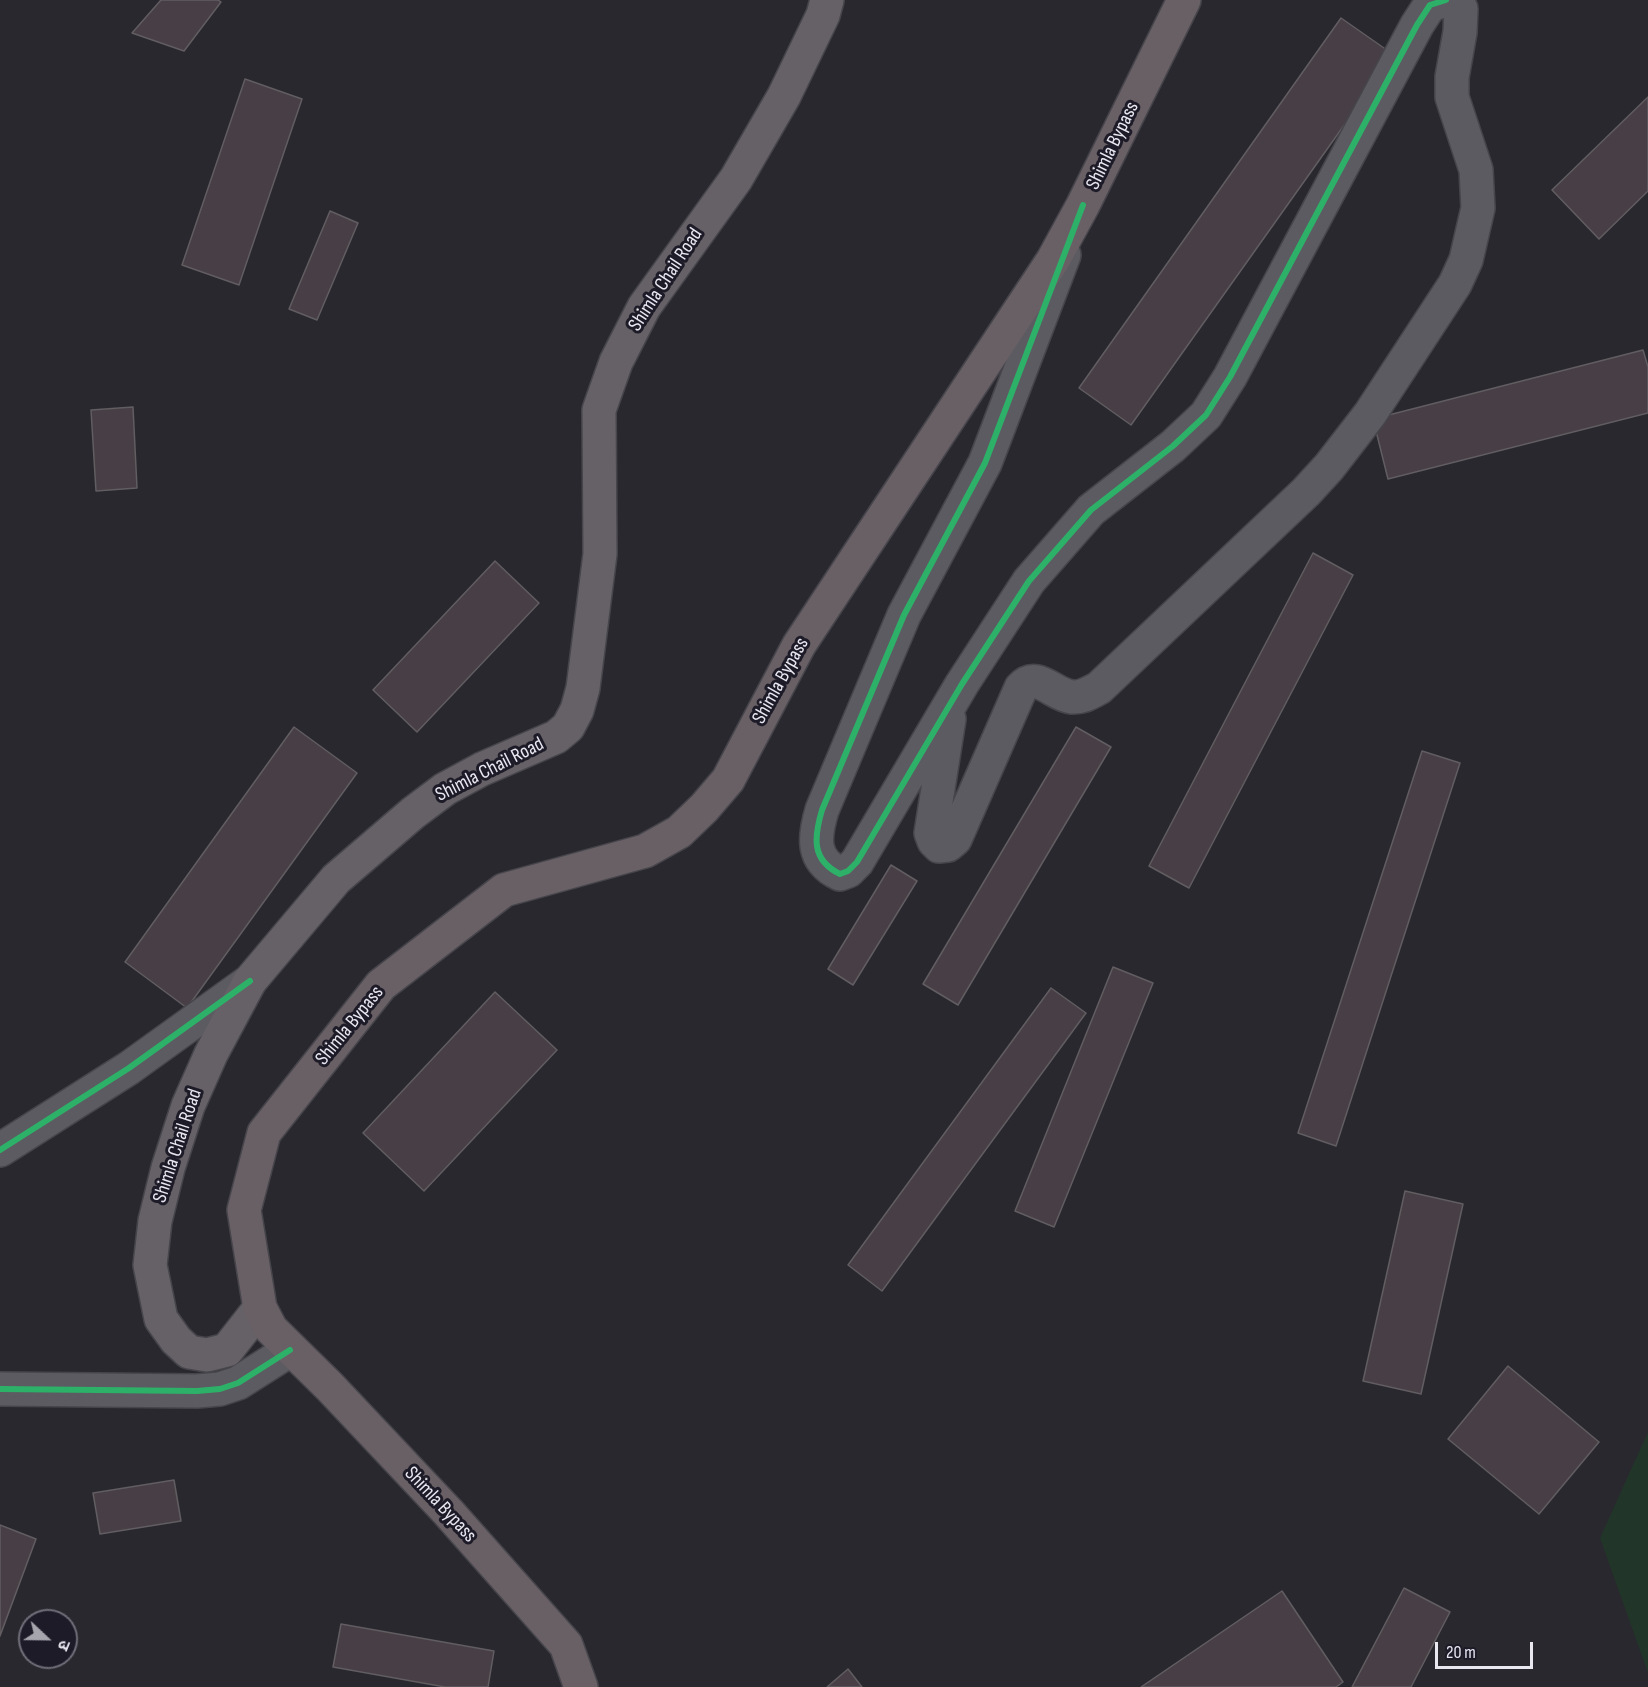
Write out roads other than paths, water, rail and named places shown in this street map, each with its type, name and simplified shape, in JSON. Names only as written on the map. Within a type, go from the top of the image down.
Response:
[{"type":"highway","name":"Shimla Bypass","points":[[581,1687],[566,1645],[440,1503],[330,1387],[271,1329],[260,1308],[244,1210],[264,1133],[381,985],[504,890],[645,851],[680,832],[728,780],[799,645],[1047,270],[1083,205],[1184,0]]},
{"type":"main road","name":"Shimla Chail Road","points":[[260,1308],[227,1350],[207,1355],[189,1352],[176,1340],[161,1319],[150,1265],[154,1221],[188,1106],[211,1054],[250,981],[336,879],[413,813],[445,789],[482,769],[556,736],[568,727],[578,710],[583,688],[600,554],[599,410],[616,362],[644,307],[736,179],[784,96],[823,15],[827,0]]},
{"type":"street","points":[[952,701],[931,833],[939,846],[948,846],[955,839],[1021,688],[1026,682],[1035,680],[1074,698],[1099,688],[1306,492],[1370,414],[1455,284],[1466,260],[1478,208],[1476,170],[1452,97],[1461,9],[1448,0],[1430,5],[1417,25],[1230,377],[1206,415],[1173,446],[1091,510],[1029,581],[952,701],[857,862],[848,871],[840,874],[827,868],[816,845],[816,828],[822,810],[904,615],[985,463],[1083,205]]},
{"type":"street","points":[[0,1150],[129,1068],[250,981]]},
{"type":"street","points":[[0,1389],[197,1391],[220,1389],[238,1383],[290,1350]]}]
